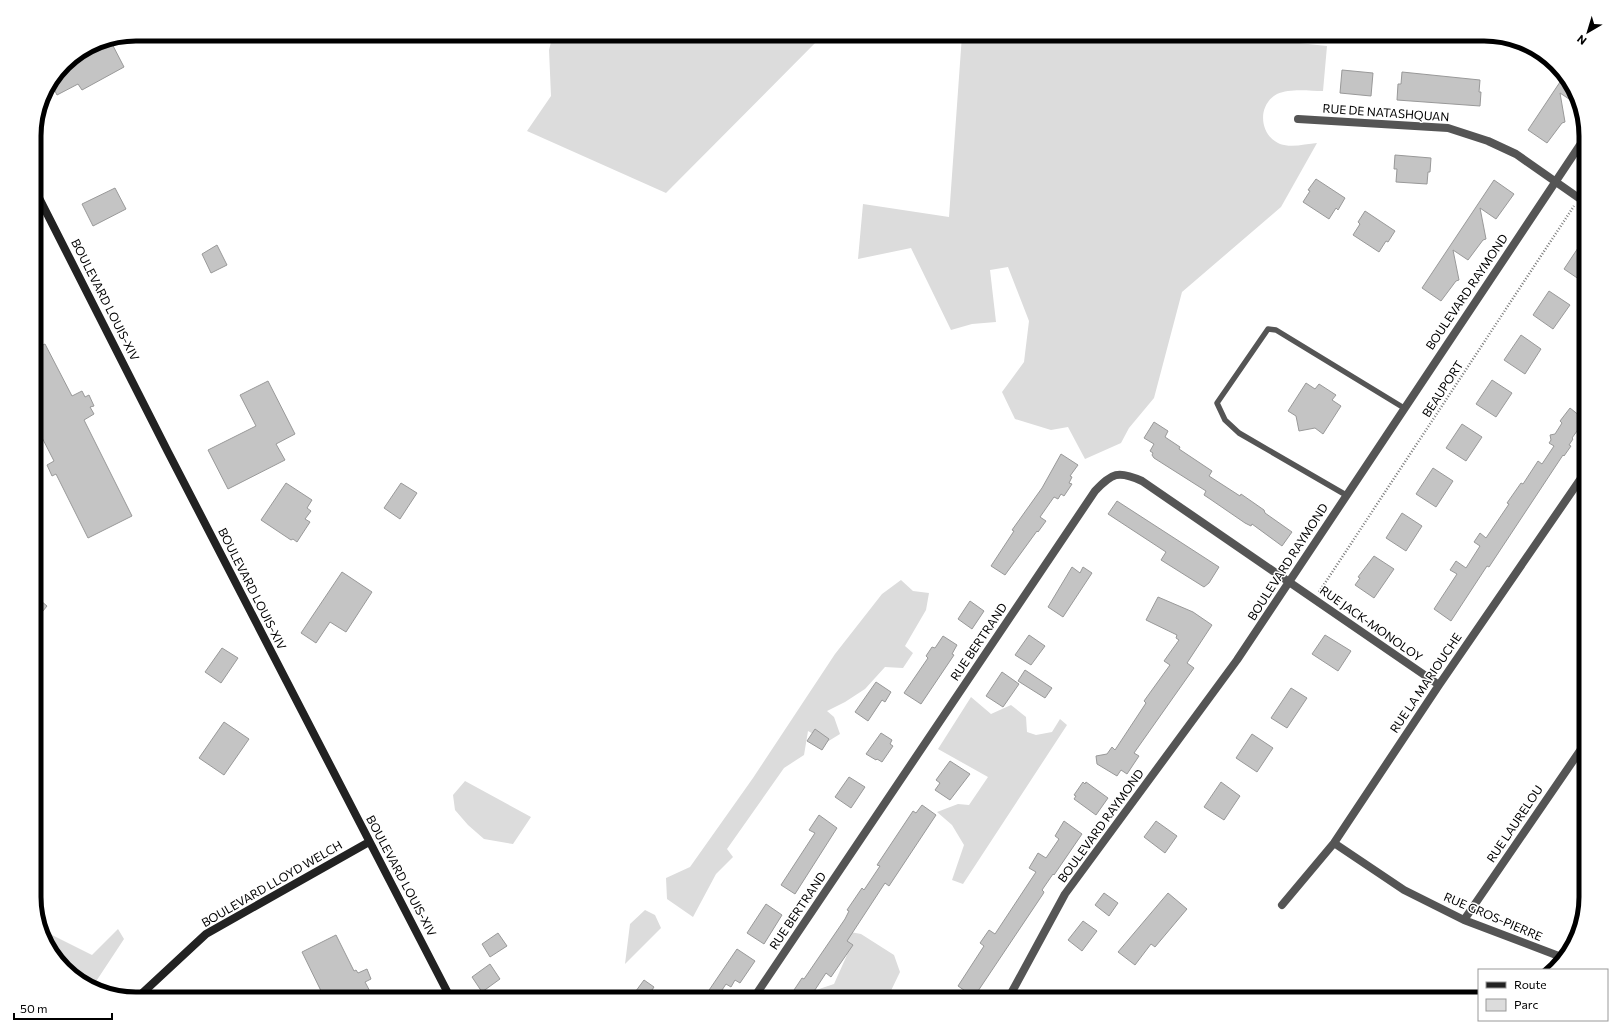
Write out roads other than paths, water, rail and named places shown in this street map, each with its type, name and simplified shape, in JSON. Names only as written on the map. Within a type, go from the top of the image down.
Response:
[{"type":"main road","name":"BOULEVARD LOUIS-XIV","points":[[41,202],[175,466],[369,842],[448,992]]},
{"type":"main road","name":"BOULEVARD LLOYD WELCH","points":[[144,992],[206,934],[369,842]]},
{"type":"street","name":"RUE DE NATASHQUAN","points":[[1298,119],[1448,128],[1488,141],[1516,154],[1579,197]]},
{"type":"street","name":"BOULEVARD RAYMOND","points":[[1012,992],[1065,894],[1237,660],[1579,146]]},
{"type":"street","name":"RUE BERTRAND","points":[[758,992],[1095,491],[1104,481],[1115,475],[1128,474],[1142,481],[1289,582]]},
{"type":"street","name":"RUE LA MARIOUCHE","points":[[1282,905],[1334,843],[1439,685],[1579,481]]},
{"type":"street","name":"RUE JACK-MONOLOY","points":[[1289,582],[1439,685]]},
{"type":"street","name":"RUE LAURELOU","points":[[1464,920],[1579,752]]},
{"type":"street","name":"RUE GROS-PIERRE","points":[[1334,843],[1404,890],[1464,920],[1558,956]]},
{"type":"lane","points":[[1346,495],[1239,433],[1225,420],[1217,403],[1268,329],[1276,330],[1404,408]]}]
